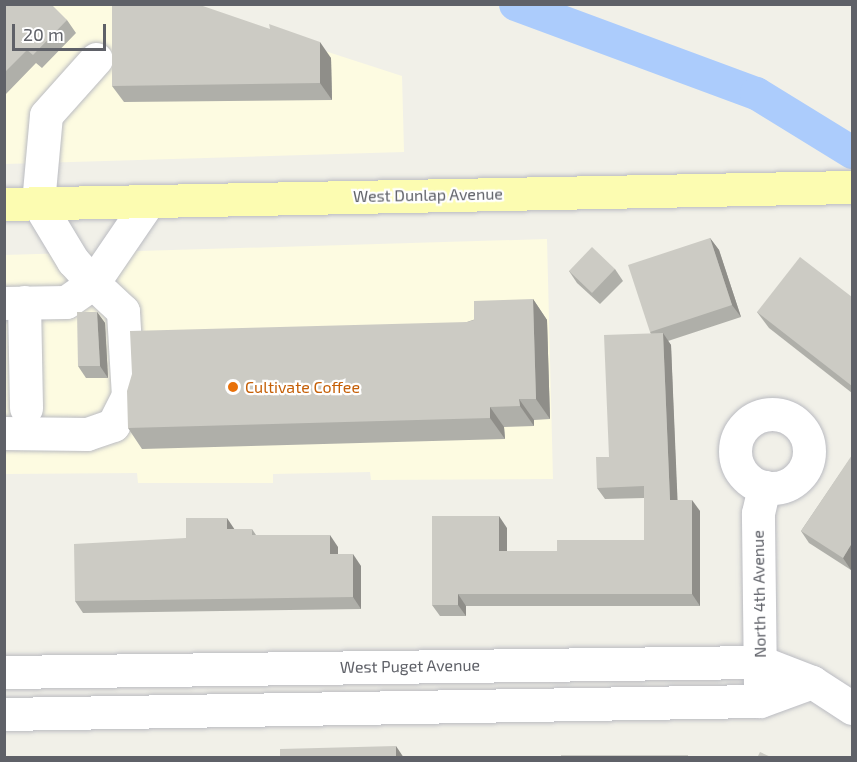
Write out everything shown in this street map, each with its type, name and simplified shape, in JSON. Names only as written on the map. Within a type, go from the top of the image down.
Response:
[{"type":"main road","name":"West Dunlap Avenue","points":[[4,204],[845,187]]},
{"type":"street","points":[[4,433],[87,434],[113,425],[128,396],[123,311],[73,261],[38,203],[46,115],[96,60]]},
{"type":"street","points":[[26,408],[14,302],[66,302],[93,283],[149,201]]},
{"type":"street","name":"North 4th Avenue","points":[[760,701],[758,513],[764,487]]},
{"type":"street","name":"West Puget Avenue","points":[[4,672],[760,662],[812,682],[852,708]]},
{"type":"street","points":[[480,665],[480,705]]},
{"type":"street","points":[[4,714],[760,701],[812,682]]},
{"type":"shaded area","points":[[5,5],[183,5],[402,76],[404,152],[5,164]]},
{"type":"shaded area","points":[[547,239],[553,479],[371,480],[370,472],[273,474],[273,483],[138,483],[137,473],[5,474],[4,255]]},
{"type":"building","points":[[4,4],[51,4],[67,20],[33,55],[27,50],[4,73]]},
{"type":"building","points":[[112,4],[197,4],[270,29],[269,24],[320,42],[320,83],[112,86]]},
{"type":"building","points":[[710,238],[732,305],[650,332],[628,265]]},
{"type":"building","points":[[592,247],[615,269],[592,293],[569,271]]},
{"type":"building","points":[[800,257],[852,297],[852,386],[757,312]]},
{"type":"building","points":[[533,299],[536,399],[519,399],[520,406],[490,407],[490,418],[128,428],[127,391],[132,374],[130,331],[467,322],[474,320],[474,301]]},
{"type":"building","points":[[77,312],[97,312],[100,366],[78,366]]},
{"type":"building","points":[[663,333],[670,500],[692,500],[692,594],[458,594],[458,605],[432,605],[432,516],[499,516],[499,551],[557,551],[557,540],[644,540],[644,486],[597,488],[596,457],[609,457],[604,335]]},
{"type":"building","points":[[852,455],[852,543],[843,558],[801,531]]},
{"type":"building","points":[[186,518],[227,518],[227,529],[252,529],[252,535],[330,535],[330,554],[353,554],[353,597],[75,601],[74,544],[186,538]]},
{"type":"building","points":[[396,746],[396,758],[280,758],[280,749]]},
{"type":"building","points":[[760,752],[773,758],[757,758]]},
{"type":"building","points":[[561,755],[688,755],[688,758],[561,758]]},
{"type":"building","points":[[95,756],[143,758],[95,758]]},
{"type":"waterway","points":[[515,4],[756,93],[852,152]]},
{"type":"place","name":"Cultivate Coffee","points":[[233,387]]}]
